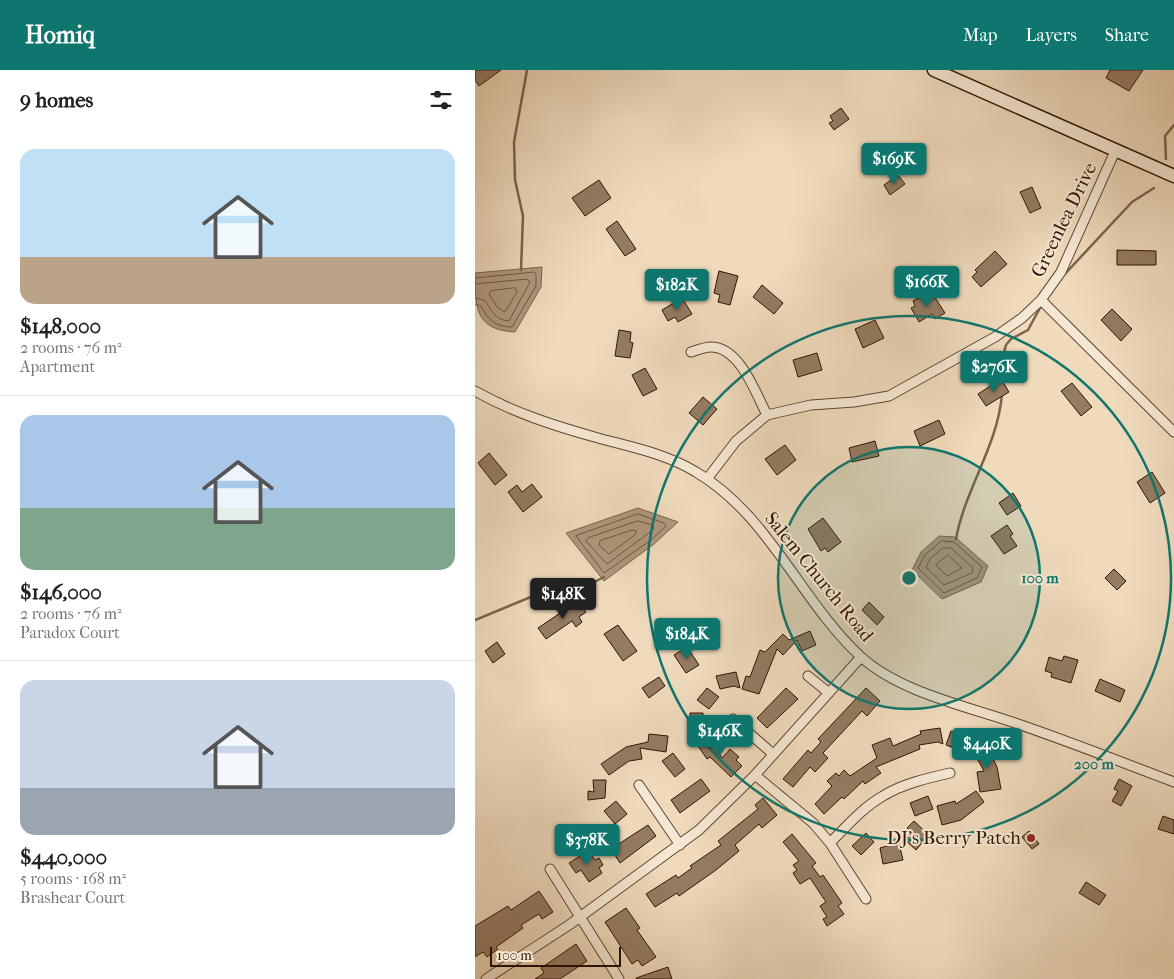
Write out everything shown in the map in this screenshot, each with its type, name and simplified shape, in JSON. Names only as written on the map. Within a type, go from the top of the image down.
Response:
[{"type":"main road","points":[[934,70],[1174,176]]},
{"type":"street","name":"Greenlea Drive","points":[[707,479],[736,440],[767,415],[811,405],[872,400],[901,392],[995,337],[1022,318],[1041,300],[1061,272],[1116,149]]},
{"type":"street","points":[[1041,300],[1174,432]]},
{"type":"street","points":[[691,352],[711,347],[721,349],[734,359],[747,375],[767,415]]},
{"type":"street","name":"Salem Church Road","points":[[475,391],[506,407],[544,422],[674,461],[707,479],[731,498],[746,514],[829,621],[861,657],[893,678],[929,694],[1014,722],[1174,782]]},
{"type":"street","points":[[486,979],[580,918],[699,830],[755,775],[861,657]]},
{"type":"street","points":[[808,676],[829,693]]},
{"type":"street","points":[[733,719],[773,754]]},
{"type":"street","points":[[830,843],[864,809],[884,795],[908,785],[950,773]]},
{"type":"street","points":[[755,775],[795,807],[830,843],[867,899]]},
{"type":"street","points":[[639,785],[680,845]]},
{"type":"street","points":[[550,869],[619,979]]},
{"type":"water","points":[[542,267],[541,287],[515,332],[492,327],[485,321],[480,315],[477,306],[475,273]]},
{"type":"water","points":[[638,508],[678,522],[654,544],[604,581],[566,533]]},
{"type":"water","points":[[939,536],[955,537],[988,566],[981,582],[942,599],[912,570],[921,552]]},
{"type":"building","points":[[475,70],[501,70],[479,86],[475,80]]},
{"type":"building","points":[[1110,70],[1143,70],[1129,91],[1106,78]]},
{"type":"building","points":[[841,108],[849,119],[834,130],[829,123],[833,121],[830,116]]},
{"type":"building","points":[[898,175],[905,184],[890,195],[884,185]]},
{"type":"building","points":[[599,180],[611,198],[585,216],[572,198]]},
{"type":"building","points":[[1032,187],[1041,208],[1030,213],[1020,192]]},
{"type":"building","points":[[617,221],[636,249],[625,256],[606,229]]},
{"type":"building","points":[[1117,250],[1156,251],[1156,265],[1117,265]]},
{"type":"building","points":[[995,251],[1007,264],[981,287],[972,277],[977,272],[975,270]]},
{"type":"building","points":[[719,271],[738,276],[730,305],[718,302],[720,295],[714,293]]},
{"type":"building","points":[[940,272],[946,281],[937,287],[931,278]]},
{"type":"building","points":[[762,285],[783,303],[774,314],[753,297]]},
{"type":"building","points":[[922,296],[925,301],[934,296],[945,313],[935,319],[932,314],[919,322],[911,308],[915,306],[913,301]]},
{"type":"building","points":[[682,298],[692,314],[678,322],[675,317],[668,321],[662,310]]},
{"type":"building","points":[[1112,309],[1132,329],[1121,341],[1101,320]]},
{"type":"building","points":[[875,320],[884,338],[863,348],[855,329]]},
{"type":"building","points":[[619,330],[631,332],[630,342],[633,343],[630,358],[615,356]]},
{"type":"building","points":[[817,353],[822,370],[798,377],[793,360]]},
{"type":"building","points":[[645,368],[657,389],[643,396],[632,375]]},
{"type":"building","points":[[1001,379],[1009,392],[986,406],[978,394]]},
{"type":"building","points":[[1072,383],[1092,407],[1081,416],[1061,391]]},
{"type":"building","points":[[703,397],[717,409],[703,425],[689,413]]},
{"type":"building","points":[[939,420],[945,434],[920,446],[914,431]]},
{"type":"building","points":[[875,441],[879,456],[852,462],[849,448]]},
{"type":"building","points":[[785,445],[796,460],[777,475],[765,459]]},
{"type":"building","points":[[489,453],[507,475],[495,485],[478,463]]},
{"type":"building","points":[[1152,472],[1165,493],[1150,503],[1137,482]]},
{"type":"building","points":[[532,484],[542,497],[523,512],[508,492],[517,485],[522,492]]},
{"type":"building","points":[[1013,493],[1021,506],[1007,515],[999,503]]},
{"type":"building","points":[[823,518],[841,542],[828,552],[825,548],[821,551],[808,529]]},
{"type":"building","points":[[1007,525],[1013,534],[1010,536],[1017,546],[1004,554],[991,536]]},
{"type":"building","points":[[1114,569],[1126,581],[1117,590],[1105,578]]},
{"type":"building","points":[[578,601],[586,612],[579,617],[582,622],[576,627],[572,621],[546,639],[538,628]]},
{"type":"building","points":[[869,602],[884,617],[877,625],[862,610]]},
{"type":"building","points":[[618,625],[637,651],[623,661],[604,634]]},
{"type":"building","points":[[810,631],[816,645],[802,651],[797,640],[783,655],[777,649],[759,694],[742,689],[746,676],[750,677],[760,650],[765,652],[783,634],[789,640]]},
{"type":"building","points":[[497,642],[505,654],[493,663],[485,651]]},
{"type":"building","points":[[687,647],[699,665],[686,673],[674,655]]},
{"type":"building","points":[[1064,656],[1078,660],[1071,683],[1051,677],[1052,673],[1045,671],[1049,657],[1062,661]]},
{"type":"building","points":[[736,672],[740,688],[734,686],[720,689],[716,676]]},
{"type":"building","points":[[659,677],[665,686],[649,698],[642,688]]},
{"type":"building","points":[[1100,679],[1125,690],[1120,702],[1095,691]]},
{"type":"building","points":[[707,688],[719,697],[709,709],[697,700]]},
{"type":"building","points":[[786,688],[798,699],[767,728],[757,718]]},
{"type":"building","points":[[866,688],[880,701],[867,716],[862,711],[823,753],[828,758],[815,772],[810,767],[793,787],[783,779],[808,750],[811,753],[821,742],[818,739]]},
{"type":"building","points":[[690,713],[703,713],[703,733],[689,733]]},
{"type":"building","points":[[940,728],[943,744],[938,742],[919,745],[920,749],[876,767],[881,773],[865,784],[863,781],[824,814],[815,804],[832,786],[827,781],[836,773],[839,776],[844,770],[850,776],[877,758],[872,745],[890,738],[893,746],[921,734],[920,731]]},
{"type":"building","points":[[951,731],[967,737],[962,751],[946,745]]},
{"type":"building","points":[[649,734],[668,736],[666,752],[640,748],[642,759],[629,761],[609,775],[601,764],[626,747],[648,742]]},
{"type":"building","points":[[707,735],[722,758],[730,749],[739,757],[736,760],[742,766],[731,777],[710,757],[707,759],[696,743]]},
{"type":"building","points":[[985,743],[997,767],[1001,789],[980,792],[977,772],[984,771],[972,749]]},
{"type":"building","points":[[673,753],[685,769],[675,777],[662,761]]},
{"type":"building","points":[[701,779],[710,791],[680,813],[671,800]]},
{"type":"building","points":[[1119,779],[1132,786],[1121,806],[1112,801],[1118,791],[1114,789]]},
{"type":"building","points":[[593,780],[606,780],[605,798],[588,800],[588,791],[594,792]]},
{"type":"building","points":[[976,791],[984,802],[961,820],[942,825],[937,806],[955,801],[956,804]]},
{"type":"building","points":[[928,796],[933,809],[915,816],[910,803]]},
{"type":"building","points":[[763,798],[777,815],[762,828],[759,824],[735,845],[739,851],[716,870],[679,896],[677,893],[655,907],[646,894],[676,875],[678,878],[692,868],[690,866],[721,845],[718,841],[758,809],[755,805]]},
{"type":"building","points":[[616,801],[627,814],[615,824],[604,811]]},
{"type":"building","points":[[1163,816],[1174,820],[1174,834],[1158,829]]},
{"type":"building","points":[[914,821],[932,838],[925,846],[922,843],[916,850],[903,838],[915,835],[907,828]]},
{"type":"building","points":[[648,825],[656,836],[620,863],[611,849]]},
{"type":"building","points":[[1029,831],[1039,844],[1032,849],[1022,837]]},
{"type":"building","points":[[866,833],[874,842],[861,855],[852,846]]},
{"type":"building","points":[[792,834],[816,863],[812,866],[820,877],[823,875],[842,903],[838,906],[844,914],[827,926],[823,919],[827,917],[820,906],[826,902],[810,878],[800,884],[793,873],[797,870],[793,865],[799,861],[783,842]]},
{"type":"building","points":[[898,839],[903,860],[883,864],[880,848],[890,845],[889,841]]},
{"type":"building","points":[[588,851],[595,860],[599,858],[603,865],[599,868],[602,873],[589,882],[581,870],[576,873],[569,863]]},
{"type":"building","points":[[1086,882],[1106,895],[1099,905],[1079,893]]},
{"type":"building","points":[[539,891],[553,912],[542,919],[539,914],[521,925],[523,928],[496,947],[498,949],[487,957],[483,952],[475,957],[475,926],[508,906],[511,910]]},
{"type":"building","points":[[626,908],[640,928],[637,930],[656,957],[642,966],[638,960],[632,964],[605,922]]},
{"type":"building","points":[[576,944],[587,961],[560,979],[535,979],[544,973],[541,968]]},
{"type":"building","points":[[668,967],[672,979],[636,979],[636,978]]},
{"type":"waterway","points":[[521,270],[523,216],[515,180],[514,142],[527,70]]},
{"type":"waterway","points":[[1166,159],[1165,136],[1174,125]]},
{"type":"waterway","points":[[1064,275],[1132,202],[1154,188]]},
{"type":"waterway","points":[[1002,384],[1003,356],[1006,345],[1011,339],[1028,330],[1041,306]]},
{"type":"waterway","points":[[956,539],[966,502],[994,431],[1002,394]]},
{"type":"waterway","points":[[475,620],[538,594],[579,590],[604,577]]},
{"type":"place","name":"DJ's Berry Patch","points":[[1031,838]]}]
